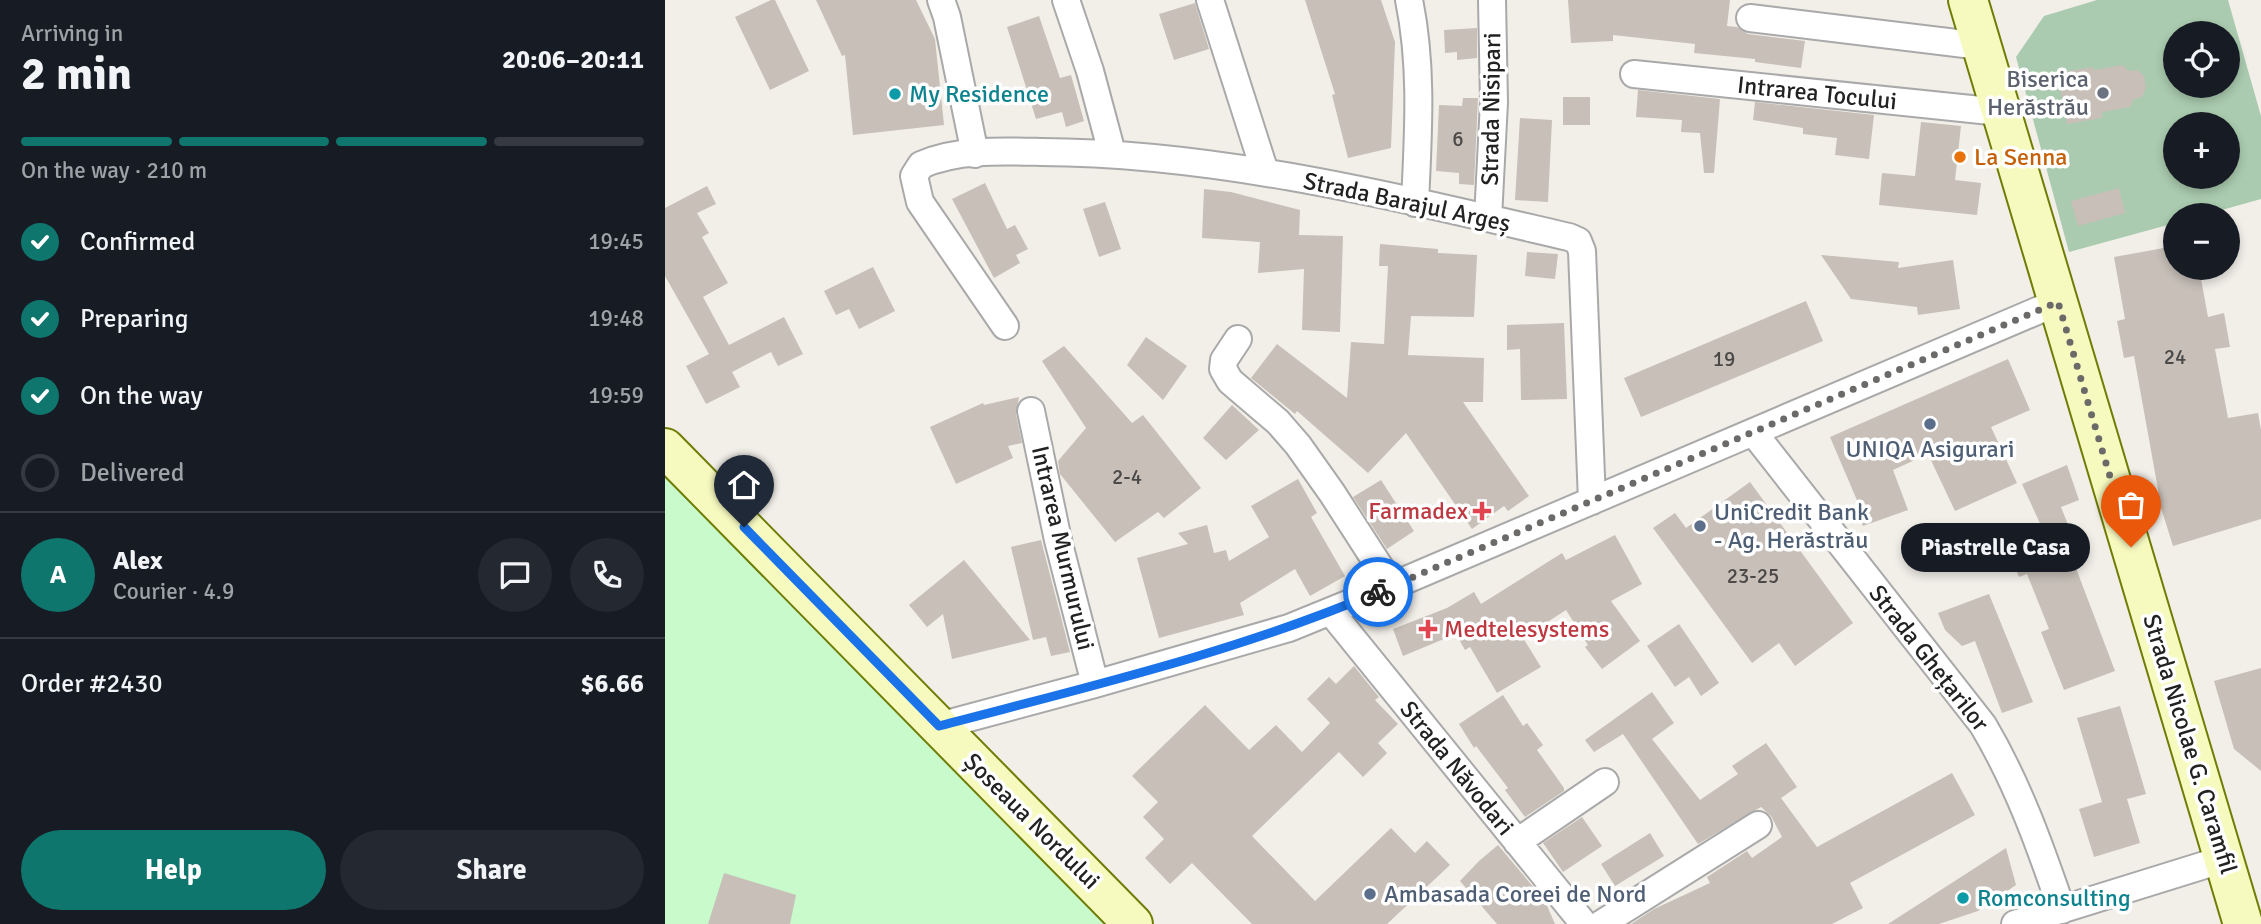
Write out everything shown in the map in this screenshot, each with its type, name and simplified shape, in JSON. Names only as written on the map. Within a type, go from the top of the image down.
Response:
[{"type":"main road","name":"Strada Nicolae G. Caramfil","points":[[1971,1],[2000,112],[2243,924]]},
{"type":"main road","name":"Șoseaua Nordului","points":[[665,448],[1133,924]]},
{"type":"street","points":[[941,0],[947,17],[975,154]]},
{"type":"street","points":[[1066,0],[1090,71],[1112,153]]},
{"type":"street","points":[[1210,0],[1265,172]]},
{"type":"street","points":[[1409,0],[1416,35],[1420,97],[1415,203]]},
{"type":"street","name":"Strada Nisipari","points":[[1488,218],[1494,102],[1492,0]]},
{"type":"street","points":[[1750,18],[1982,46]]},
{"type":"street","name":"Intrarea Tocului","points":[[1634,74],[2000,112]]},
{"type":"street","name":"Strada Barajul Argeș","points":[[1005,326],[921,202],[915,188],[914,176],[921,165],[948,157],[1013,151],[1112,153],[1265,172],[1569,237],[1577,241],[1583,251],[1592,501]]},
{"type":"street","points":[[939,726],[1289,628],[2058,302]]},
{"type":"street","points":[[1238,339],[1224,360],[1223,369],[1230,381],[1278,422],[1298,445],[1332,492],[1392,586]]},
{"type":"street","name":"Intrarea Murmurului","points":[[1031,411],[1058,540],[1095,684]]},
{"type":"street","name":"Strada Ghețarilor","points":[[1753,432],[1983,726],[2005,762],[2022,800],[2062,910]]},
{"type":"street","name":"Strada Năvodari","points":[[1331,612],[1584,924]]},
{"type":"street","points":[[1517,842],[1605,782]]},
{"type":"street","points":[[1601,924],[1758,825]]},
{"type":"street","points":[[2015,924],[2224,859]]},
{"type":"green space","points":[[2097,0],[2228,0],[2234,21],[2163,21],[2163,98],[2240,98],[2240,42],[2261,116],[2261,199],[2240,205],[2163,203],[2163,226],[2069,252],[2016,57],[2044,16]]},
{"type":"green space","points":[[665,466],[1112,924],[665,924]]},
{"type":"building","points":[[775,0],[809,71],[770,90],[735,17]]},
{"type":"building","name":"My Residence","points":[[816,0],[916,0],[935,39],[944,125],[853,135],[845,55],[842,56]]},
{"type":"building","points":[[1305,0],[1381,0],[1395,42],[1391,148],[1348,158],[1332,95],[1335,94]]},
{"type":"building","points":[[1568,0],[1730,0],[1727,26],[1737,27],[1748,34],[1805,41],[1801,68],[1755,62],[1755,59],[1694,53],[1695,44],[1613,35],[1613,41],[1571,43]]},
{"type":"building","points":[[1195,3],[1209,49],[1174,60],[1159,14]]},
{"type":"building","points":[[1039,16],[1060,78],[1071,75],[1084,121],[1066,127],[1062,112],[1036,119],[1007,27]]},
{"type":"building","points":[[1477,28],[1477,58],[1457,60],[1457,52],[1445,53],[1444,30]]},
{"type":"building","name":"Biserica Herăstrău","points":[[2122,65],[2129,71],[2138,70],[2144,76],[2146,88],[2142,97],[2133,100],[2130,107],[2102,112],[2102,118],[2067,124],[2057,73]]},
{"type":"building","points":[[1638,90],[1720,99],[1714,173],[1704,173],[1700,133],[1681,132],[1682,120],[1636,117]]},
{"type":"building","points":[[1563,97],[1590,97],[1590,125],[1563,125]]},
{"type":"building","points":[[1463,98],[1478,98],[1474,185],[1459,184],[1459,173],[1436,171],[1439,105],[1462,106]]},
{"type":"building","points":[[1755,102],[1874,115],[1869,159],[1835,155],[1837,138],[1803,134],[1803,128],[1753,120]]},
{"type":"building","points":[[1520,118],[1552,120],[1548,202],[1515,200]]},
{"type":"building","points":[[1921,122],[1961,126],[1955,180],[1981,183],[1977,215],[1879,205],[1882,173],[1915,176]]},
{"type":"building","points":[[985,183],[1007,229],[1015,225],[1028,249],[1016,255],[1020,263],[994,278],[952,199]]},
{"type":"building","points":[[707,186],[716,204],[697,213],[709,233],[702,237],[728,283],[703,297],[729,345],[784,317],[803,354],[778,366],[771,352],[732,372],[740,387],[706,404],[686,366],[709,354],[665,276],[665,208]]},
{"type":"building","points":[[2119,188],[2125,213],[2078,226],[2071,201]]},
{"type":"building","points":[[1204,189],[1231,192],[1300,210],[1299,235],[1343,236],[1340,332],[1302,330],[1304,269],[1258,273],[1260,242],[1202,238]]},
{"type":"building","points":[[1105,202],[1121,249],[1099,257],[1083,209]]},
{"type":"building","points":[[1380,244],[1438,249],[1438,253],[1477,255],[1474,317],[1411,316],[1408,355],[1484,358],[1483,402],[1463,402],[1529,496],[1508,511],[1504,506],[1472,529],[1406,433],[1368,473],[1297,411],[1295,414],[1251,378],[1277,344],[1347,398],[1351,342],[1384,344],[1388,266],[1379,266]]},
{"type":"building","points":[[2163,248],[2163,280],[2201,280],[2208,317],[2224,313],[2230,347],[2215,349],[2228,418],[2258,413],[2261,430],[2261,519],[2173,546],[2157,495],[2134,356],[2124,358],[2117,321],[2125,319],[2114,257]]},
{"type":"building","points":[[1527,252],[1558,254],[1555,279],[1525,276]]},
{"type":"building","points":[[1821,255],[1899,262],[1898,268],[1953,260],[1960,309],[1918,315],[1917,307],[1851,299]]},
{"type":"building","points":[[873,267],[895,311],[859,329],[849,309],[836,315],[824,291]]},
{"type":"building","points":[[1806,301],[1823,341],[1641,417],[1624,378]]},
{"type":"building","points":[[1564,323],[1567,399],[1521,400],[1520,349],[1507,350],[1507,325]]},
{"type":"building","points":[[1146,337],[1187,366],[1163,400],[1127,365]]},
{"type":"building","points":[[1064,346],[1132,423],[1143,415],[1201,488],[1164,518],[1158,512],[1115,542],[1060,474],[1058,461],[1086,428],[1042,361]]},
{"type":"building","name":"UNIQA Asigurari","points":[[2008,359],[2030,410],[1991,427],[2017,483],[1955,511],[1928,454],[1893,470],[1908,510],[1863,526],[1855,507],[1859,505],[1830,437]]},
{"type":"building","points":[[1019,397],[1016,414],[1022,443],[1008,446],[1013,458],[956,484],[930,427],[983,403],[984,405]]},
{"type":"building","points":[[1232,405],[1259,430],[1226,460],[1203,438]]},
{"type":"building","points":[[2067,465],[2079,500],[2061,507],[2079,552],[2071,555],[2115,671],[2064,690],[2041,632],[2049,629],[2027,574],[2019,577],[2006,545],[2043,530],[2022,484]]},
{"type":"building","points":[[1298,479],[1317,513],[1311,517],[1345,576],[1310,596],[1295,569],[1240,603],[1244,615],[1159,638],[1137,558],[1188,544],[1178,533],[1207,525],[1214,553],[1226,550],[1229,561],[1269,537],[1251,506]]},
{"type":"building","points":[[1381,480],[1414,531],[1387,549],[1353,497]]},
{"type":"building","points":[[1750,482],[1853,623],[1795,666],[1779,643],[1752,663],[1653,528],[1675,513],[1686,528]]},
{"type":"building","points":[[1615,535],[1642,584],[1611,601],[1640,641],[1602,669],[1585,647],[1588,645],[1566,610],[1523,638],[1541,667],[1497,693],[1470,647],[1465,650],[1456,634],[1403,656],[1393,629],[1447,608],[1474,592],[1481,604],[1562,553],[1566,560]]},
{"type":"building","points":[[1041,540],[1070,652],[1051,656],[1046,637],[1033,640],[1011,547]]},
{"type":"building","points":[[964,560],[1030,640],[952,659],[943,614],[927,627],[909,605]]},
{"type":"building","points":[[1989,594],[2033,702],[2002,713],[1975,641],[1962,646],[1945,630],[1938,613]]},
{"type":"building","points":[[1679,624],[1719,683],[1701,696],[1689,677],[1675,687],[1647,646]]},
{"type":"building","points":[[1354,666],[1379,697],[1375,700],[1398,724],[1378,743],[1387,753],[1363,777],[1339,752],[1252,836],[1315,901],[1391,828],[1415,853],[1427,841],[1450,865],[1387,924],[1252,924],[1192,863],[1170,884],[1145,858],[1164,839],[1143,817],[1158,802],[1132,776],[1205,705],[1249,750],[1276,725],[1302,752],[1330,723],[1307,699],[1329,677],[1336,684]]},
{"type":"building","points":[[2261,668],[2261,771],[2234,749],[2214,681]]},
{"type":"building","points":[[1652,692],[1674,723],[1652,739],[1700,800],[1738,774],[1732,766],[1766,743],[1797,787],[1781,798],[1817,847],[1952,773],[1975,815],[1850,883],[1863,908],[1832,924],[1631,924],[1654,909],[1710,883],[1707,877],[1747,851],[1752,858],[1782,837],[1771,816],[1761,807],[1698,844],[1623,734],[1594,752],[1585,740]]},
{"type":"building","points":[[1503,695],[1523,726],[1527,723],[1543,745],[1537,750],[1564,788],[1564,791],[1525,817],[1505,790],[1508,788],[1476,746],[1474,748],[1459,724]]},
{"type":"building","points":[[2120,706],[2146,794],[2127,799],[2140,843],[2094,857],[2079,809],[2102,802],[2077,718]]},
{"type":"building","points":[[1582,817],[1602,846],[1563,872],[1543,843]]},
{"type":"building","points":[[1650,833],[1664,856],[1615,886],[1601,864]]},
{"type":"building","points":[[1498,845],[1545,901],[1555,924],[1497,924],[1460,881]]},
{"type":"building","name":"Romconsulting","points":[[2006,848],[2016,885],[1978,911],[1939,924],[1888,924]]},
{"type":"building","points":[[724,873],[796,895],[790,924],[708,924]]},
{"type":"way so far","points":[[1378,592],[2058,302],[2131,547]]},
{"type":"place","name":"Biserica Herăstrău","points":[[2103,93]]},
{"type":"place","name":"My Residence","points":[[895,94]]},
{"type":"place","name":"La Senna","points":[[1960,157]]},
{"type":"place","name":"UNIQA Asigurari","points":[[1930,424]]},
{"type":"place","name":"Farmadex","points":[[1482,511]]},
{"type":"place","name":"UniCredit Bank - Ag. Herăstrău","points":[[1700,526]]},
{"type":"place","name":"Piastrelle Casa","points":[[2131,547]]},
{"type":"place","name":"Medtelesystems","points":[[1428,629]]},
{"type":"place","name":"Ambasada Coreei de Nord","points":[[1370,894]]},
{"type":"place","name":"Romconsulting","points":[[1963,898]]},
{"type":"route","points":[[744,527],[939,726],[1289,628],[1378,592]]}]
